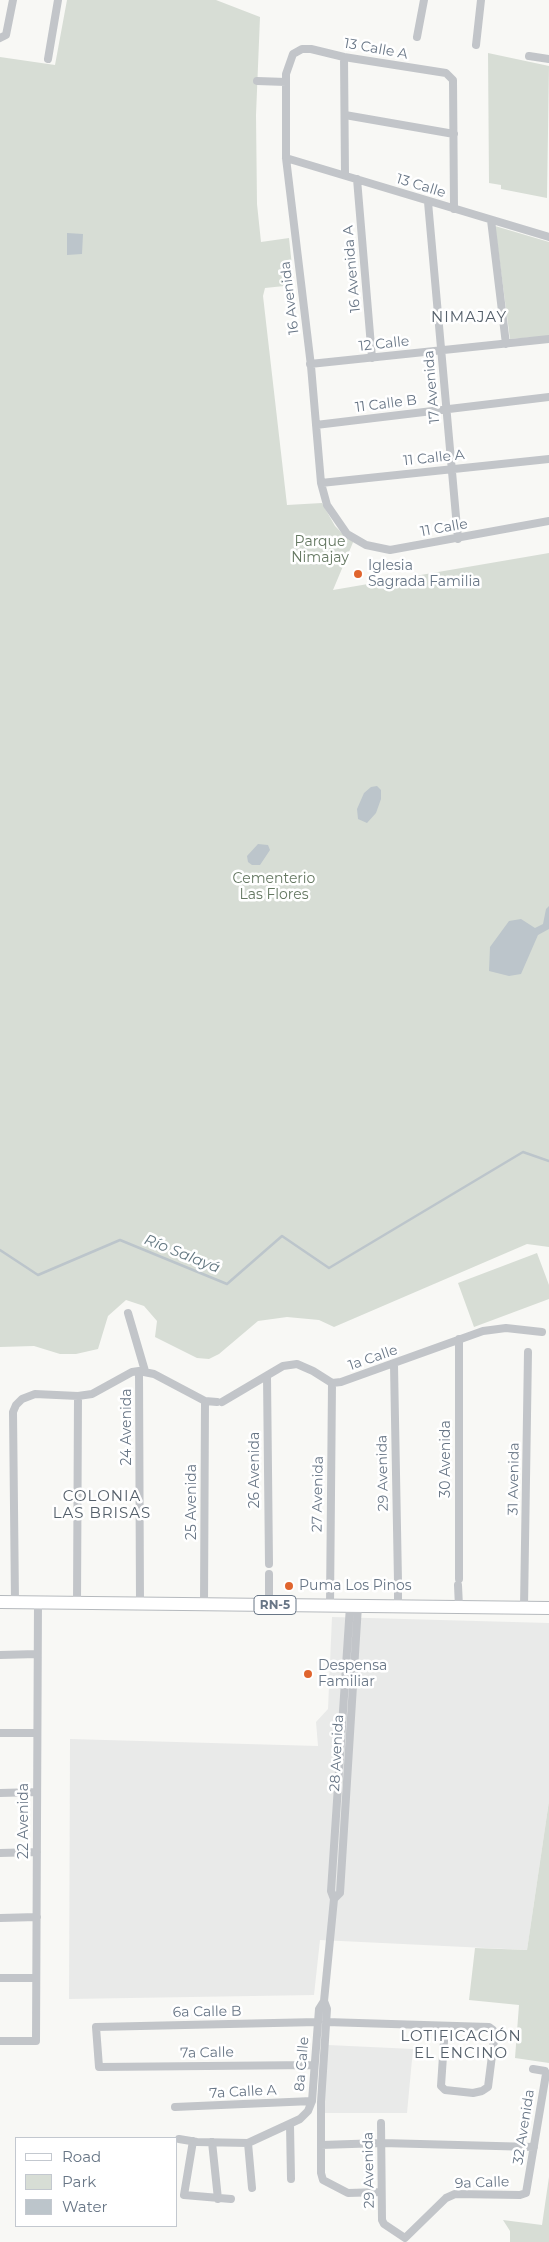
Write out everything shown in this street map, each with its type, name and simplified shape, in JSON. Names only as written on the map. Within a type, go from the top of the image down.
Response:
[{"type":"main road","name":"RN-5","points":[[0,1602],[330,1605],[354,1611],[398,1606],[549,1608]]},
{"type":"street","points":[[0,38],[6,35],[13,0]]},
{"type":"street","points":[[48,59],[58,0]]},
{"type":"street","points":[[417,37],[424,0]]},
{"type":"street","points":[[476,45],[481,0]]},
{"type":"street","name":"13 Calle A","points":[[293,54],[302,49],[311,49],[344,57],[446,73],[453,80],[454,134]]},
{"type":"street","name":"16 Avenida","points":[[293,54],[288,64],[286,82],[286,158],[310,364],[321,483],[327,505],[346,534]]},
{"type":"street","points":[[529,56],[549,59]]},
{"type":"street","points":[[344,57],[345,175]]},
{"type":"street","points":[[258,81],[286,82]]},
{"type":"street","points":[[345,115],[454,134],[454,209]]},
{"type":"street","name":"13 Calle","points":[[286,158],[549,237]]},
{"type":"street","name":"16 Avenida A","points":[[357,179],[372,358]]},
{"type":"street","name":"17 Avenida","points":[[428,202],[458,539]]},
{"type":"street","points":[[491,220],[506,344]]},
{"type":"street","name":"12 Calle","points":[[310,364],[549,339]]},
{"type":"street","name":"11 Calle B","points":[[316,425],[549,397]]},
{"type":"street","name":"11 Calle A","points":[[321,483],[549,459]]},
{"type":"street","name":"11 Calle","points":[[346,534],[366,545],[390,550],[549,521]]},
{"type":"street","name":"24 Avenida","points":[[128,1313],[142,1371],[140,1603]]},
{"type":"street","name":"1a Calle","points":[[332,1383],[394,1364],[483,1331],[506,1328],[542,1332]]},
{"type":"street","name":"30 Avenida","points":[[458,1607],[459,1339]]},
{"type":"street","name":"31 Avenida","points":[[524,1607],[528,1352]]},
{"type":"street","points":[[15,1602],[14,1412],[16,1405],[29,1395],[78,1396],[92,1394],[124,1376],[142,1371],[173,1382],[205,1401],[220,1402],[283,1366],[297,1364],[332,1383]]},
{"type":"street","name":"29 Avenida","points":[[394,1364],[398,1606]]},
{"type":"street","name":"26 Avenida","points":[[267,1376],[269,1564]]},
{"type":"street","name":"27 Avenida","points":[[330,1605],[332,1383]]},
{"type":"street","points":[[76,1602],[78,1396]]},
{"type":"street","name":"25 Avenida","points":[[204,1604],[205,1401]]},
{"type":"street","points":[[269,1574],[269,1604]]},
{"type":"street","name":"22 Avenida","points":[[0,2040],[36,2041],[38,1602]]},
{"type":"street","name":"28 Avenida","points":[[354,1611],[331,1891],[334,1900],[322,2022],[321,2173],[323,2180],[355,2194],[381,2192]]},
{"type":"street","points":[[0,1654],[37,1654]]},
{"type":"street","points":[[0,1733],[36,1733]]},
{"type":"street","points":[[0,1792],[37,1792]]},
{"type":"street","points":[[0,1853],[37,1852]]},
{"type":"street","points":[[0,1918],[37,1918]]},
{"type":"street","points":[[0,1978],[36,1978]]},
{"type":"street","name":"6a Calle B","points":[[100,2067],[96,2027],[322,2022],[489,2027],[493,2030],[494,2040],[488,2087],[482,2091],[474,2093],[445,2090],[441,2086],[445,2026]]},
{"type":"street","name":"8a Calle","points":[[179,2139],[248,2143],[290,2125],[308,2111],[312,2102],[314,2064],[322,2022]]},
{"type":"street","name":"7a Calle","points":[[100,2067],[314,2064]]},
{"type":"street","name":"32 Avenida","points":[[520,2195],[526,2192],[546,2074],[545,2071],[533,2069]]},
{"type":"street","name":"7a Calle A","points":[[176,2108],[312,2102]]},
{"type":"street","name":"29 Avenida","points":[[381,2122],[381,2192],[384,2224],[402,2237]]},
{"type":"street","points":[[290,2125],[291,2179]]},
{"type":"street","points":[[193,2141],[184,2196],[231,2199]]},
{"type":"street","points":[[212,2142],[218,2199]]},
{"type":"street","points":[[248,2143],[252,2188]]},
{"type":"street","points":[[321,2145],[382,2143],[534,2146]]},
{"type":"street","name":"9a Calle","points":[[402,2237],[409,2236],[446,2198],[455,2194],[520,2195]]},
{"type":"shaded area","points":[[332,1617],[549,1623],[549,1801],[527,1950],[320,1940],[314,1995],[69,1999],[70,1739],[318,1746],[316,1722],[328,1709]]},
{"type":"shaded area","points":[[328,2045],[413,2049],[407,2113],[322,2113]]},
{"type":"green space","name":"Cementerio Las Flores","points":[[67,0],[216,0],[260,17],[256,115],[257,204],[261,242],[289,238],[294,285],[265,288],[263,296],[287,505],[322,503],[335,526],[344,535],[354,540],[333,590],[549,553],[549,1247],[527,1244],[334,1327],[319,1320],[287,1317],[258,1321],[219,1354],[209,1359],[197,1358],[155,1337],[157,1321],[144,1306],[126,1300],[108,1316],[98,1349],[76,1354],[60,1354],[34,1346],[0,1347],[0,57],[55,65]]},
{"type":"green space","points":[[488,53],[549,66],[547,198],[501,189],[501,185],[489,183]]},
{"type":"green space","points":[[495,226],[549,242],[549,336],[510,339]]},
{"type":"green space","points":[[537,1253],[549,1285],[549,1299],[474,1327],[458,1283]]},
{"type":"green space","points":[[549,1801],[549,2063],[515,2058],[519,2005],[469,2000],[475,1948],[527,1950]]},
{"type":"green space","points":[[549,2177],[549,2242],[510,2242],[510,2231],[503,2220],[542,2225]]},
{"type":"water","points":[[67,233],[83,234],[82,254],[67,255]]},
{"type":"water","points":[[377,786],[381,790],[381,799],[376,813],[367,823],[358,819],[357,809],[364,793],[371,787]]},
{"type":"water","points":[[258,844],[268,845],[270,850],[260,865],[252,865],[248,862],[247,856]]},
{"type":"water","points":[[549,906],[549,929],[538,935],[521,974],[509,976],[489,971],[490,947],[509,921],[521,919],[535,928],[543,924],[546,909]]},
{"type":"waterway","name":"Río Salayá","points":[[0,1250],[38,1275],[120,1240],[227,1284],[282,1236],[329,1268],[523,1152],[549,1161]]},
{"type":"place","name":"Iglesia Sagrada Familia","points":[[358,574]]},
{"type":"place","name":"Puma Los Pinos","points":[[289,1586]]},
{"type":"place","name":"Despensa Familiar","points":[[308,1674]]},
{"type":"district","name":"NIMAJAY","points":[[469,318]]},
{"type":"district","name":"COLONIA LAS BRISAS","points":[[102,1506]]},
{"type":"district","name":"LOTIFICACIÓN EL ENCINO","points":[[461,2046]]},
{"type":"park label","name":"Parque Nimajay","points":[[320,550]]}]
